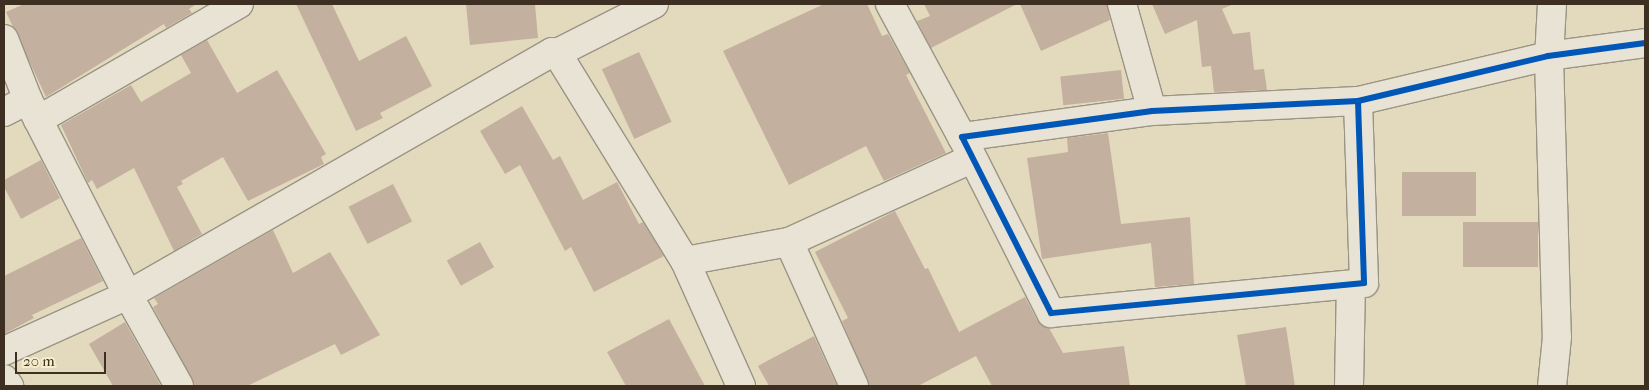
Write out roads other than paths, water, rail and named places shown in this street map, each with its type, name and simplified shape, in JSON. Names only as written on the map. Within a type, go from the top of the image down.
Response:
[{"type":"street","points":[[4,112],[33,110],[240,4]]},
{"type":"street","points":[[4,351],[128,295],[552,52],[557,53],[654,4]]},
{"type":"street","points":[[890,4],[1051,313],[1364,283],[1358,102]]},
{"type":"street","points":[[1122,4],[1152,111]]},
{"type":"street","points":[[1552,4],[1550,57],[1556,337],[1552,386]]},
{"type":"street","points":[[4,39],[33,110],[128,295],[179,386]]},
{"type":"street","points":[[685,261],[789,242],[966,148],[1152,111],[1358,102],[1550,57],[1645,43]]},
{"type":"street","points":[[557,53],[685,261],[741,386]]},
{"type":"street","points":[[789,242],[854,386]]},
{"type":"street","points":[[1350,386],[1351,285]]},
{"type":"street","points":[[4,379],[9,386]]}]
